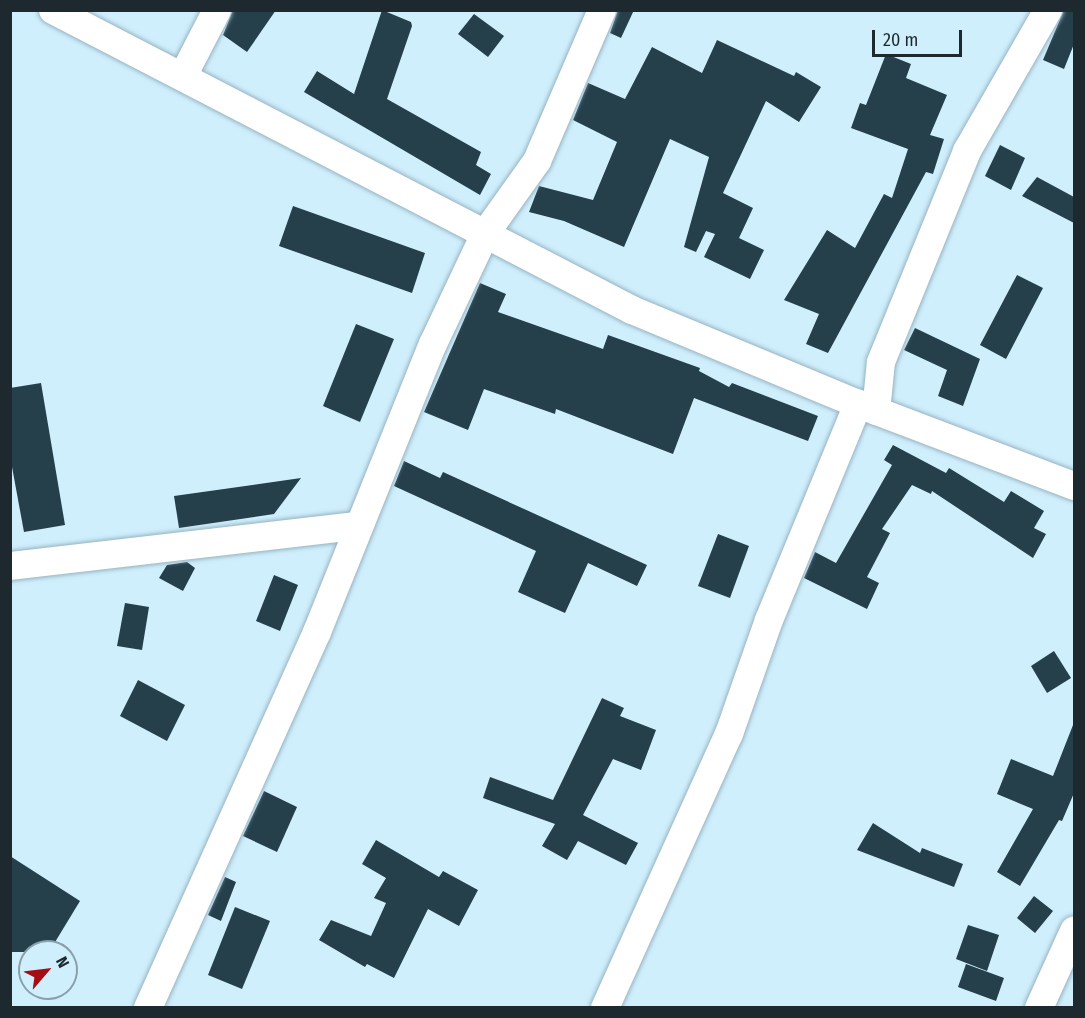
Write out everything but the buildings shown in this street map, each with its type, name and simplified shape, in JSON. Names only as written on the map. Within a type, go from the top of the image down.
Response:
[{"type":"street","points":[[53,10],[632,310],[867,407],[1074,486]]},
{"type":"street","points":[[183,76],[217,10]]},
{"type":"street","points":[[148,1008],[317,632],[358,526],[379,485],[433,344],[485,234],[537,160],[602,10]]},
{"type":"street","points":[[605,1008],[729,734],[769,620],[867,407],[881,362],[967,151],[1048,10]]},
{"type":"street","points":[[10,566],[358,526]]},
{"type":"street","points":[[1039,1008],[1074,931]]}]
